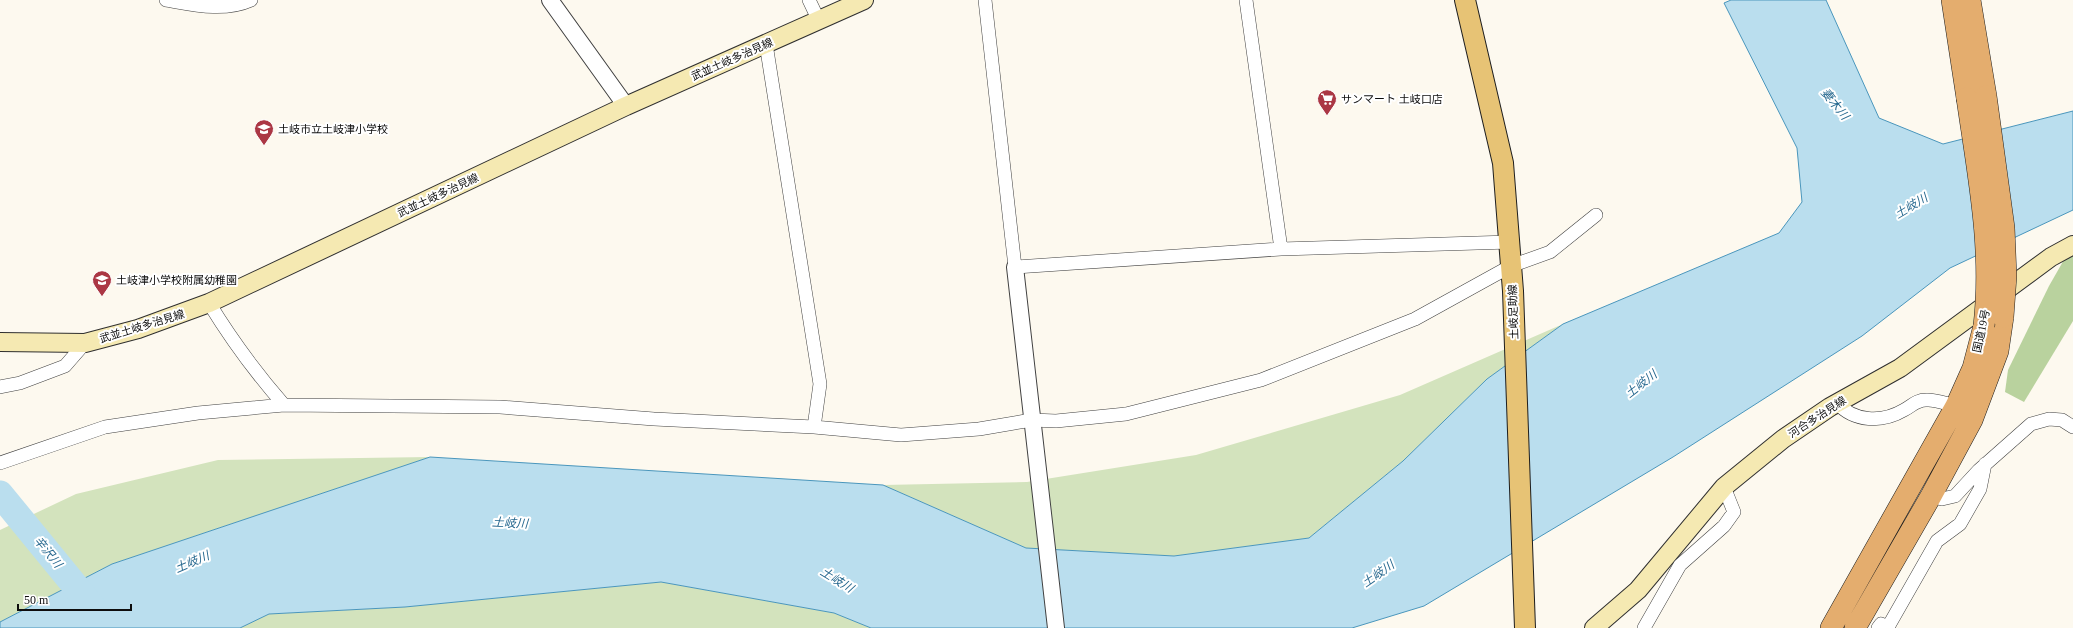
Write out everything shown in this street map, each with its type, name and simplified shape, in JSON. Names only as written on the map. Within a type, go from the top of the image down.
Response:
[{"type":"highway","name":"国道19号","points":[[1855,628],[1931,496],[1972,420],[1987,384],[1998,351],[2003,317],[2006,276],[2004,228],[1976,97],[1952,0]]},
{"type":"highway","name":"国道19号","points":[[1831,628],[1956,406],[1973,368],[1984,326],[1988,291],[1987,255],[1970,0]]},
{"type":"main road","name":"武並土岐多治見線","points":[[0,342],[85,343],[138,329],[209,302],[626,106],[864,0]]},
{"type":"main road","name":"土岐足助線","points":[[1465,0],[1503,163],[1513,291],[1525,628]]},
{"type":"main road","name":"河合多治見線","points":[[1594,628],[1638,590],[1724,488],[1783,439],[1837,403],[1900,368],[2051,257],[2073,245]]},
{"type":"street","points":[[166,0],[207,6],[237,6],[251,0]]},
{"type":"street","points":[[550,0],[626,106]]},
{"type":"street","points":[[809,0],[819,21]]},
{"type":"street","points":[[985,0],[1056,628]]},
{"type":"street","points":[[1246,0],[1281,249]]},
{"type":"street","points":[[766,44],[820,384],[814,428]]},
{"type":"street","points":[[0,463],[105,427],[198,413],[284,405],[500,407],[901,435],[1033,425],[1056,421],[1126,414],[1261,380],[1415,319],[1511,266],[1550,252],[1596,215]]},
{"type":"street","points":[[1015,267],[1281,249],[1510,242]]},
{"type":"street","points":[[209,302],[226,330],[266,384],[284,405]]},
{"type":"street","points":[[0,387],[20,383],[65,366],[85,343]]},
{"type":"street","points":[[1837,403],[1844,412],[1870,420],[1890,416],[1904,410],[1914,402],[1926,400],[1956,406]]},
{"type":"street","points":[[1931,496],[1942,499],[1956,496],[1985,464],[2030,424],[2049,419],[2062,420],[2073,427]]},
{"type":"street","points":[[1885,628],[1937,541],[1960,524],[1980,489],[1985,464]]},
{"type":"street","points":[[1644,628],[1680,565],[1724,526],[1734,512],[1724,488]]},
{"type":"green space","points":[[2073,244],[2073,321],[2024,402],[2005,392],[2008,370],[2049,286]]},
{"type":"green space","points":[[1563,324],[1487,379],[1403,461],[1309,538],[1174,556],[1026,548],[883,485],[1027,482],[1196,455],[1400,395]]},
{"type":"green space","points":[[430,457],[112,564],[0,622],[0,530],[76,494],[218,460]]},
{"type":"green space","points":[[661,582],[834,613],[871,628],[240,628],[269,614],[405,607]]},
{"type":"water","points":[[1731,0],[1826,0],[1879,118],[1943,144],[2073,111],[2073,210],[1950,268],[1862,336],[1673,457],[1424,606],[1352,628],[871,628],[834,613],[661,582],[405,607],[269,614],[240,628],[0,628],[0,622],[112,564],[430,457],[883,485],[1026,548],[1174,556],[1309,538],[1403,461],[1487,379],[1563,324],[1779,233],[1802,202],[1797,148],[1724,3]]},
{"type":"waterway","name":"辛沢川","points":[[0,494],[95,610]]},
{"type":"place","name":"サンマート 土岐口店","points":[[1327,116]]},
{"type":"place","name":"土岐市立土岐津小学校","points":[[264,146]]},
{"type":"place","name":"土岐津小学校附属幼稚園","points":[[102,297]]},
{"type":"water label","name":"妻木川","points":[[1835,104]]},
{"type":"water label","name":"土岐川","points":[[1911,206]]},
{"type":"water label","name":"土岐川","points":[[1641,384]]},
{"type":"water label","name":"土岐川","points":[[510,523]]},
{"type":"water label","name":"土岐川","points":[[192,562]]},
{"type":"water label","name":"土岐川","points":[[1378,574]]},
{"type":"water label","name":"土岐川","points":[[837,580]]}]
